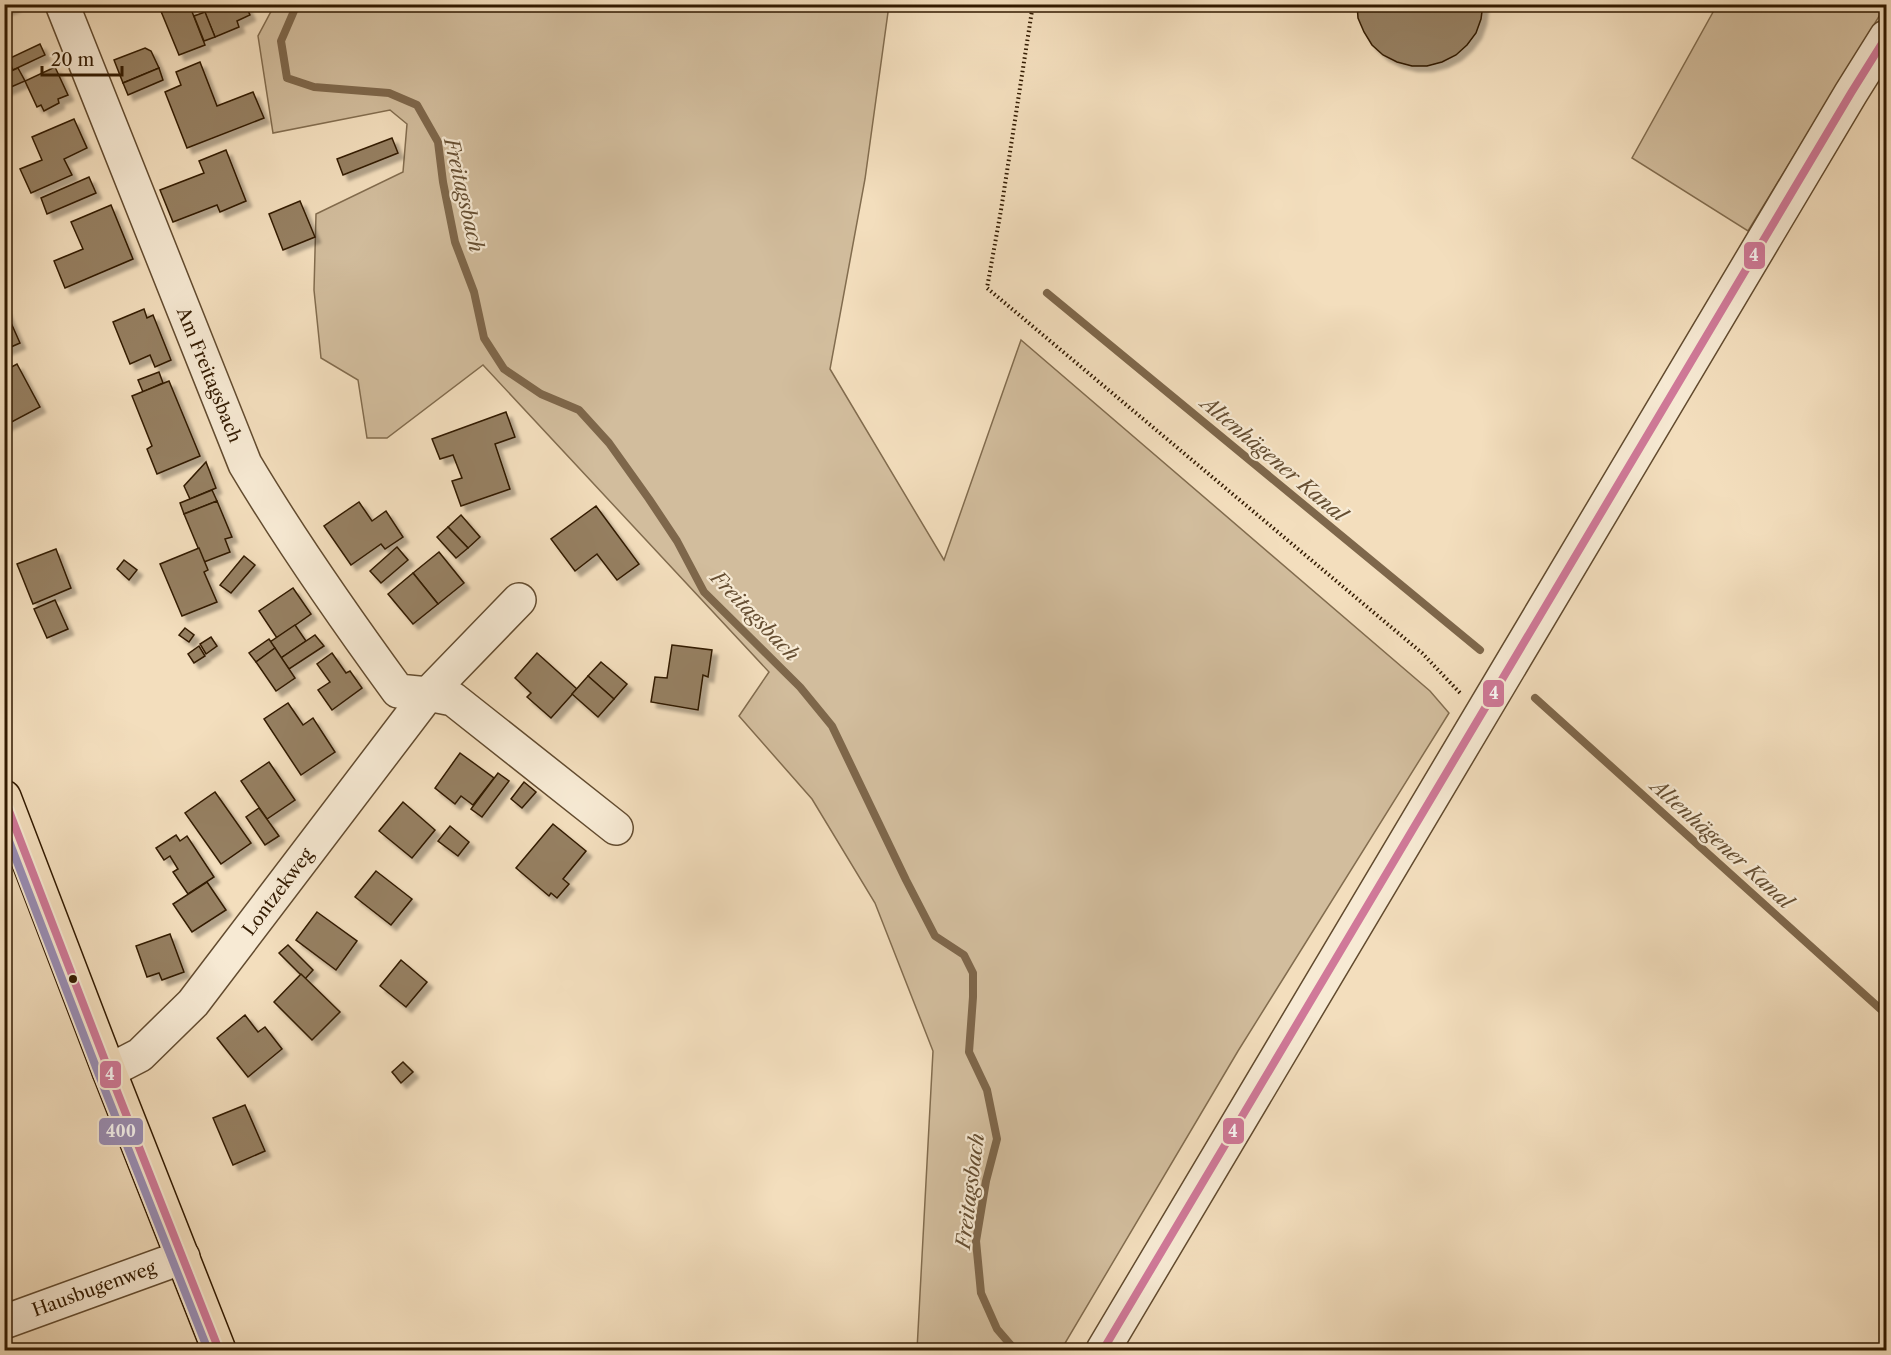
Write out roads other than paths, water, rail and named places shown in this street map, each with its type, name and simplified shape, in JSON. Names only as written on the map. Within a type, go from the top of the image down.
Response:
[{"type":"main road","points":[[4,797],[219,1350]]},
{"type":"street","name":"Am Freitagsbach","points":[[63,4],[245,464],[318,580],[398,691],[428,694]]},
{"type":"street","points":[[1103,1350],[1887,36]]},
{"type":"street","name":"Lontzekweg","points":[[109,1071],[140,1055],[193,1003],[428,694],[519,600]]},
{"type":"street","points":[[428,694],[453,699],[616,828]]},
{"type":"street","name":"Hausbugenweg","points":[[4,1322],[183,1257]]},
{"type":"waterway","name":"Freitagsbach","points":[[297,4],[281,41],[287,78],[314,87],[389,93],[417,105],[438,142],[455,242],[474,292],[484,338],[504,369],[541,394],[579,410],[609,443],[677,541],[704,592],[800,687],[832,726],[935,936],[964,955],[973,973],[969,1052],[987,1090],[997,1139],[986,1181],[976,1241],[981,1293],[997,1329],[1015,1350]]},
{"type":"waterway","name":"Altenhägener Kanal","points":[[1047,293],[1480,650]]},
{"type":"waterway","name":"Altenhägener Kanal","points":[[1535,698],[1886,1014]]}]
